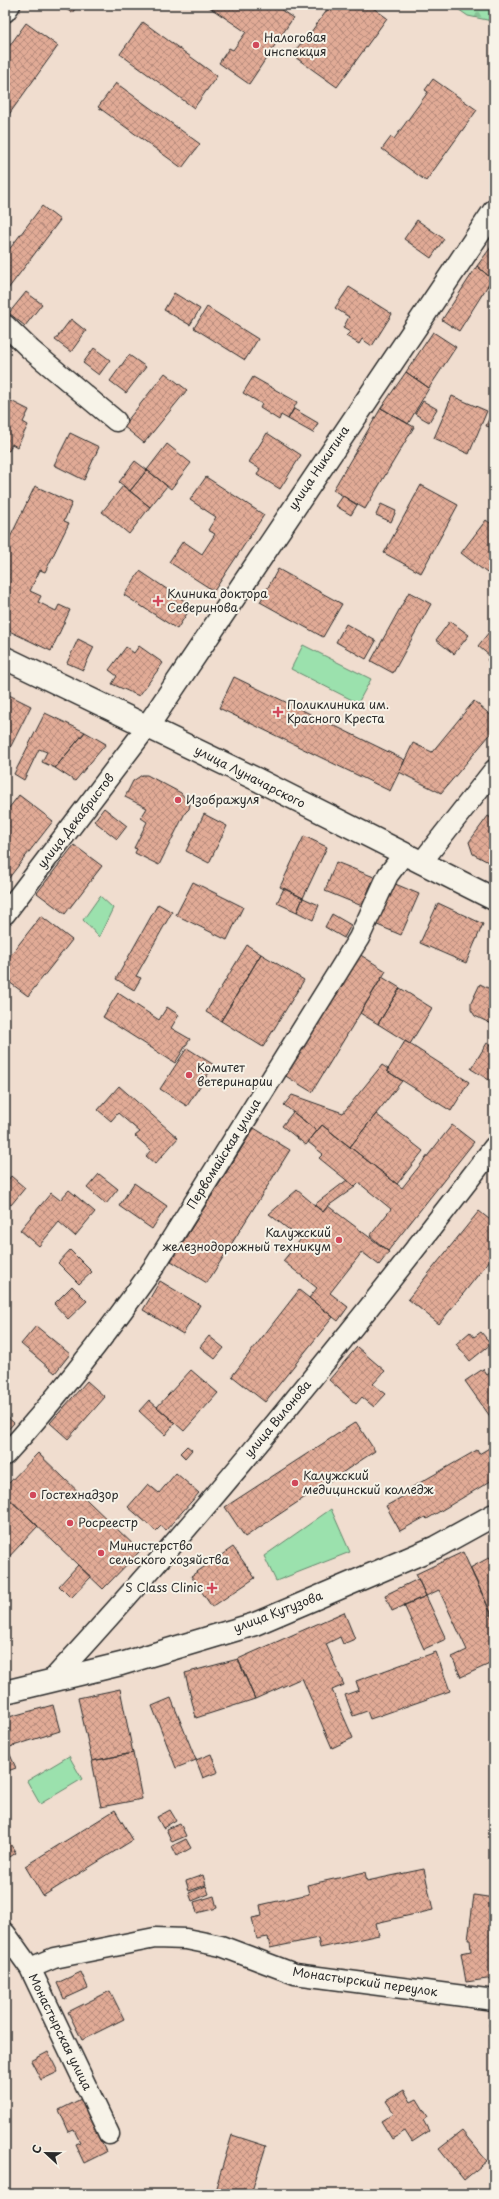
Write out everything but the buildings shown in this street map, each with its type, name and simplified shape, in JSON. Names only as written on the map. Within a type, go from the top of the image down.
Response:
[{"type":"main road","name":"улица Никитина","points":[[147,727],[494,211]]},
{"type":"main road","name":"улица Луначарского","points":[[5,658],[256,779],[412,859],[494,899]]},
{"type":"main road","name":"улица Кутузова","points":[[5,1692],[52,1682],[121,1664],[255,1624],[436,1547],[494,1515]]},
{"type":"street","points":[[5,12],[10,5]]},
{"type":"street","points":[[5,325],[31,350],[116,421]]},
{"type":"street","name":"улица Декабристов","points":[[5,914],[147,727]]},
{"type":"street","name":"Первомайская улица","points":[[5,1455],[38,1418],[125,1307],[154,1267],[359,938],[388,875],[412,859],[494,770]]},
{"type":"street","name":"улица Вилонова","points":[[52,1682],[164,1555],[350,1333],[494,1147]]},
{"type":"street","name":"Монастырская улица","points":[[5,1933],[30,1968],[109,2134]]},
{"type":"street","name":"Монастырский переулок","points":[[30,1968],[54,1958],[155,1938],[186,1939],[221,1946],[295,1974],[494,2000]]},
{"type":"green space","points":[[452,5],[494,5],[492,21],[468,16]]},
{"type":"green space","points":[[303,645],[371,679],[358,703],[291,669]]},
{"type":"green space","points":[[100,896],[113,908],[99,937],[83,920]]},
{"type":"green space","points":[[331,1509],[350,1552],[276,1581],[264,1556]]},
{"type":"green space","points":[[69,1756],[82,1779],[40,1804],[27,1781]]},
{"type":"place","name":"Налоговая инспекция","points":[[256,45]]},
{"type":"place","name":"Клиника доктора Северинова","points":[[158,601]]},
{"type":"place","name":"Поликлиника им. Красного Креста","points":[[278,712]]},
{"type":"place","name":"Изображуля","points":[[178,800]]},
{"type":"place","name":"Комитет ветеринарии","points":[[189,1075]]},
{"type":"place","name":"Калужский железнодорожный техникум","points":[[339,1240]]},
{"type":"place","name":"Калужский медицинский колледж","points":[[295,1483]]},
{"type":"place","name":"Гостехнадзор","points":[[33,1495]]},
{"type":"place","name":"Росреестр","points":[[70,1523]]},
{"type":"place","name":"Министерство сельского хозяйства","points":[[101,1553]]},
{"type":"place","name":"S Class Clinic","points":[[212,1588]]}]
